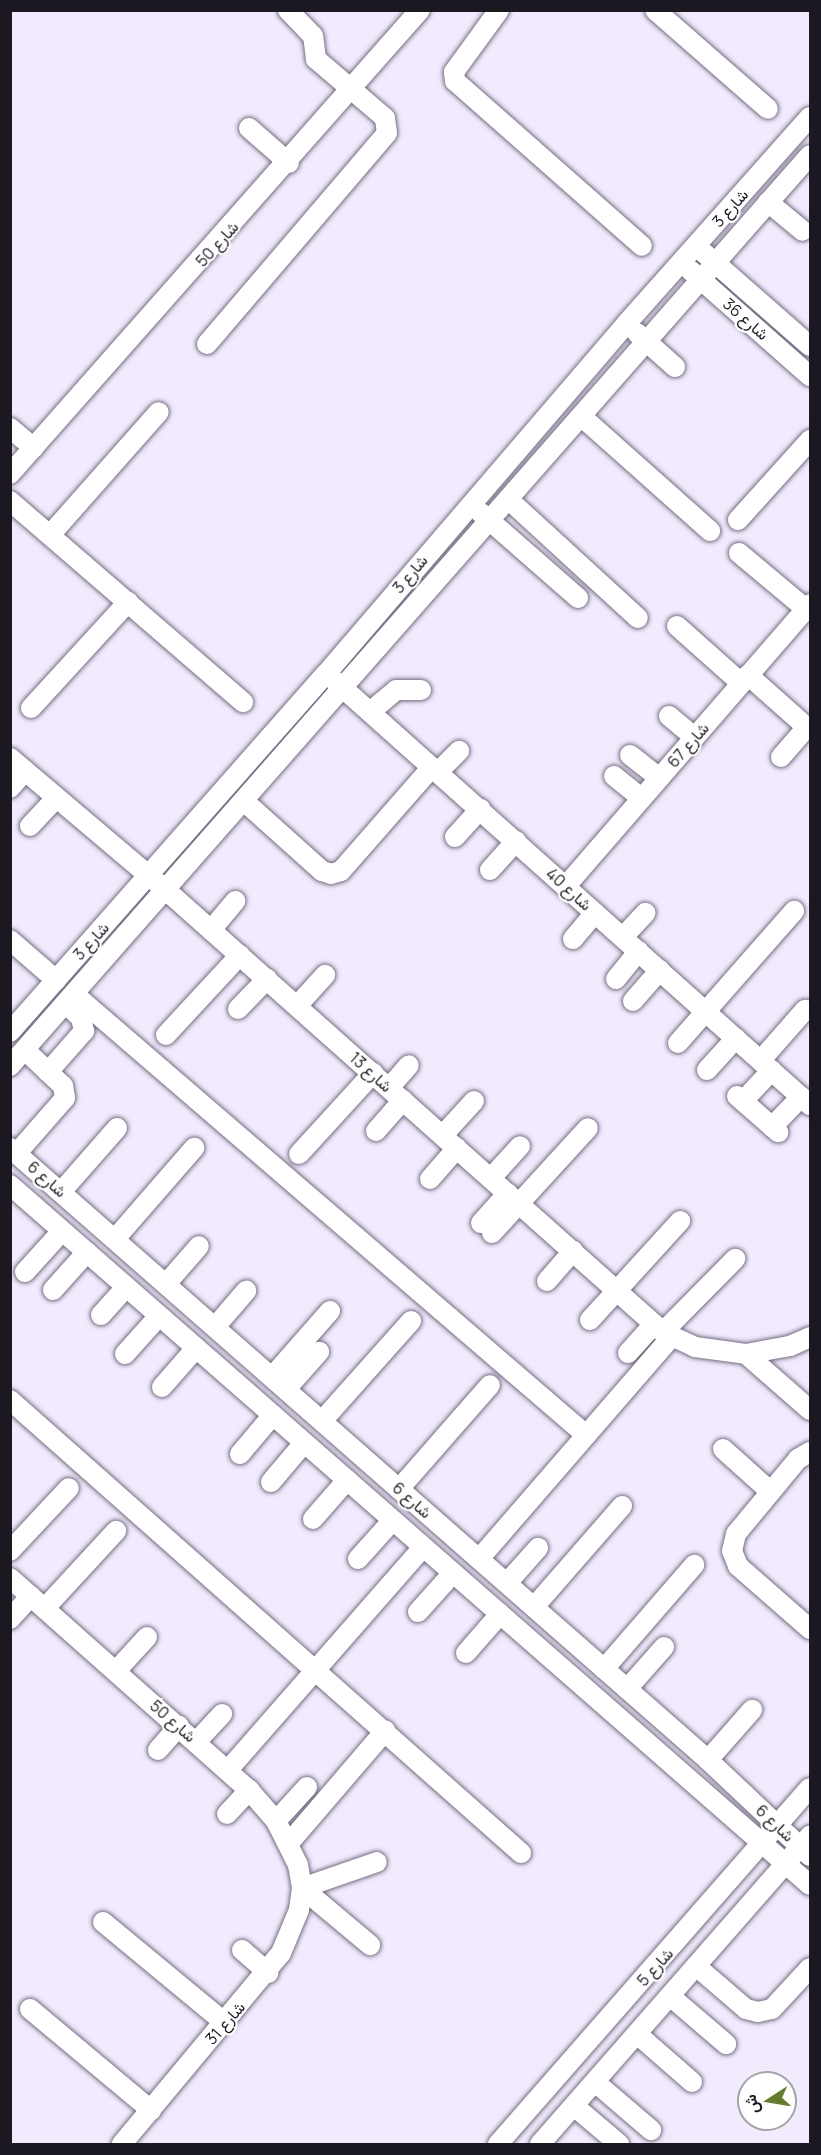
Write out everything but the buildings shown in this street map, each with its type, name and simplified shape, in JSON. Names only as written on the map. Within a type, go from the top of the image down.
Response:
[{"type":"street","points":[[207,344],[384,139],[388,128],[386,118],[316,59],[313,36],[288,10]]},
{"type":"street","name":"شارع 50","points":[[11,473],[289,164],[420,10]]},
{"type":"street","points":[[499,10],[454,72],[455,81],[642,246]]},
{"type":"street","points":[[655,10],[768,109]]},
{"type":"street","name":"شارع 3","points":[[10,1032],[326,674],[470,503],[626,324],[810,117]]},
{"type":"street","points":[[249,128],[289,164]]},
{"type":"street","name":"شارع 3","points":[[10,1066],[167,891],[810,154]]},
{"type":"street","points":[[768,202],[803,231]]},
{"type":"street","name":"شارع 36","points":[[696,246],[810,346]]},
{"type":"street","name":"شارع 36","points":[[681,263],[810,376]]},
{"type":"street","points":[[626,324],[675,367]]},
{"type":"street","points":[[50,535],[159,412]]},
{"type":"street","points":[[581,416],[710,531]]},
{"type":"street","points":[[10,428],[34,448]]},
{"type":"street","points":[[738,520],[810,440]]},
{"type":"street","points":[[508,499],[638,618]]},
{"type":"street","points":[[10,501],[243,702]]},
{"type":"street","points":[[470,503],[578,598]]},
{"type":"street","points":[[739,553],[808,606]]},
{"type":"street","points":[[31,708],[128,602]]},
{"type":"street","name":"شارع 67","points":[[566,886],[808,606]]},
{"type":"street","points":[[677,626],[809,728],[781,757]]},
{"type":"street","name":"شارع 40","points":[[326,674],[806,1101]]},
{"type":"street","points":[[370,712],[396,690],[421,690]]},
{"type":"street","points":[[669,716],[694,737]]},
{"type":"street","points":[[245,802],[322,871],[332,874],[341,871],[435,770],[459,751]]},
{"type":"street","points":[[630,755],[659,778]]},
{"type":"street","name":"شارع 13","points":[[10,758],[167,891],[663,1331],[703,1349],[746,1354],[790,1346],[810,1337]]},
{"type":"street","points":[[10,788],[25,771]]},
{"type":"street","points":[[614,776],[641,798]]},
{"type":"street","points":[[30,826],[56,798]]},
{"type":"street","points":[[455,837],[480,809]]},
{"type":"street","points":[[490,870],[516,841]]},
{"type":"street","points":[[211,930],[235,901]]},
{"type":"street","points":[[678,1043],[794,911]]},
{"type":"street","points":[[573,939],[596,913]]},
{"type":"street","points":[[623,937],[645,913]]},
{"type":"street","points":[[10,940],[56,980]]},
{"type":"street","points":[[616,979],[639,951]]},
{"type":"street","points":[[166,1035],[240,956]]},
{"type":"street","points":[[633,1001],[660,970]]},
{"type":"street","points":[[297,1006],[325,975]]},
{"type":"street","points":[[238,1009],[267,979]]},
{"type":"street","points":[[48,1072],[84,1031],[81,1018],[70,999]]},
{"type":"street","points":[[70,999],[586,1435]]},
{"type":"street","points":[[805,1010],[740,1098],[775,1130],[806,1101]]},
{"type":"street","points":[[707,1070],[736,1038]]},
{"type":"street","points":[[14,1150],[63,1104],[63,1086],[25,1050]]},
{"type":"street","points":[[376,1131],[409,1065]]},
{"type":"street","points":[[299,1154],[373,1073]]},
{"type":"street","points":[[426,1175],[474,1101]]},
{"type":"street","points":[[61,1192],[117,1128]]},
{"type":"street","points":[[486,1228],[513,1198],[588,1128]]},
{"type":"street","points":[[491,1178],[520,1146]]},
{"type":"street","points":[[115,1239],[194,1148]]},
{"type":"street","name":"شارع 6","points":[[14,1150],[708,1760],[779,1828],[807,1846]]},
{"type":"street","name":"شارع 6","points":[[14,1195],[87,1252],[810,1885]]},
{"type":"street","points":[[590,1320],[680,1221]]},
{"type":"street","points":[[26,1272],[62,1231]]},
{"type":"street","points":[[166,1284],[199,1246]]},
{"type":"street","points":[[547,1281],[573,1251]]},
{"type":"street","points":[[53,1290],[87,1252]]},
{"type":"street","points":[[479,1559],[586,1435],[663,1331],[735,1259]]},
{"type":"street","points":[[101,1315],[126,1287]]},
{"type":"street","points":[[215,1327],[246,1291]]},
{"type":"street","points":[[279,1383],[330,1311]]},
{"type":"street","points":[[125,1354],[159,1316]]},
{"type":"street","points":[[322,1421],[411,1321]]},
{"type":"street","points":[[628,1353],[663,1331]]},
{"type":"street","points":[[162,1387],[196,1348]]},
{"type":"street","points":[[279,1383],[319,1352]]},
{"type":"street","points":[[746,1354],[810,1410]]},
{"type":"street","points":[[399,1489],[490,1385]]},
{"type":"street","points":[[10,1400],[318,1670],[521,1853]]},
{"type":"street","points":[[240,1454],[273,1415]]},
{"type":"street","points":[[271,1482],[304,1443]]},
{"type":"street","points":[[723,1449],[771,1492]]},
{"type":"street","points":[[810,1452],[798,1459],[736,1534],[734,1559],[810,1629]]},
{"type":"street","points":[[314,1519],[347,1480]]},
{"type":"street","points":[[10,1551],[69,1488]]},
{"type":"street","points":[[534,1607],[622,1506]]},
{"type":"street","points":[[358,1559],[393,1520]]},
{"type":"street","points":[[10,1619],[43,1607],[120,1534]]},
{"type":"street","points":[[228,1770],[318,1670],[423,1547]]},
{"type":"street","points":[[507,1583],[538,1548]]},
{"type":"street","points":[[604,1669],[694,1565]]},
{"type":"street","points":[[418,1612],[453,1573]]},
{"type":"street","name":"شارع 50","points":[[10,1578],[197,1741],[249,1790],[276,1821],[289,1843],[302,1888]]},
{"type":"street","points":[[466,1653],[500,1614]]},
{"type":"street","points":[[116,1671],[147,1637]]},
{"type":"street","points":[[627,1689],[664,1647]]},
{"type":"street","points":[[708,1760],[752,1710]]},
{"type":"street","points":[[197,1741],[222,1714]]},
{"type":"street","points":[[158,1750],[178,1726]]},
{"type":"street","points":[[289,1843],[385,1731]]},
{"type":"street","points":[[276,1821],[307,1787]]},
{"type":"street","name":"شارع 5","points":[[498,2145],[779,1828],[810,1788]]},
{"type":"street","points":[[227,1814],[249,1790]]},
{"type":"street","name":"شارع 5","points":[[542,2144],[786,1864],[807,1846]]},
{"type":"street","points":[[302,1888],[377,1862]]},
{"type":"street","points":[[302,1888],[370,1945]]},
{"type":"street","name":"شارع 31","points":[[122,2145],[268,1973],[292,1932],[302,1888]]},
{"type":"street","points":[[103,1922],[225,2023]]},
{"type":"street","points":[[242,1950],[268,1973]]},
{"type":"street","points":[[696,1966],[746,2009],[759,2012],[777,2004],[810,1968]]},
{"type":"street","points":[[670,1996],[726,2044]]},
{"type":"street","points":[[30,2009],[151,2110]]},
{"type":"street","points":[[637,2034],[692,2082]]},
{"type":"street","points":[[595,2082],[651,2130]]},
{"type":"street","points":[[574,2106],[619,2145]]},
{"type":"shaded area","points":[[11,11],[810,11],[810,2144],[11,2144]]}]
